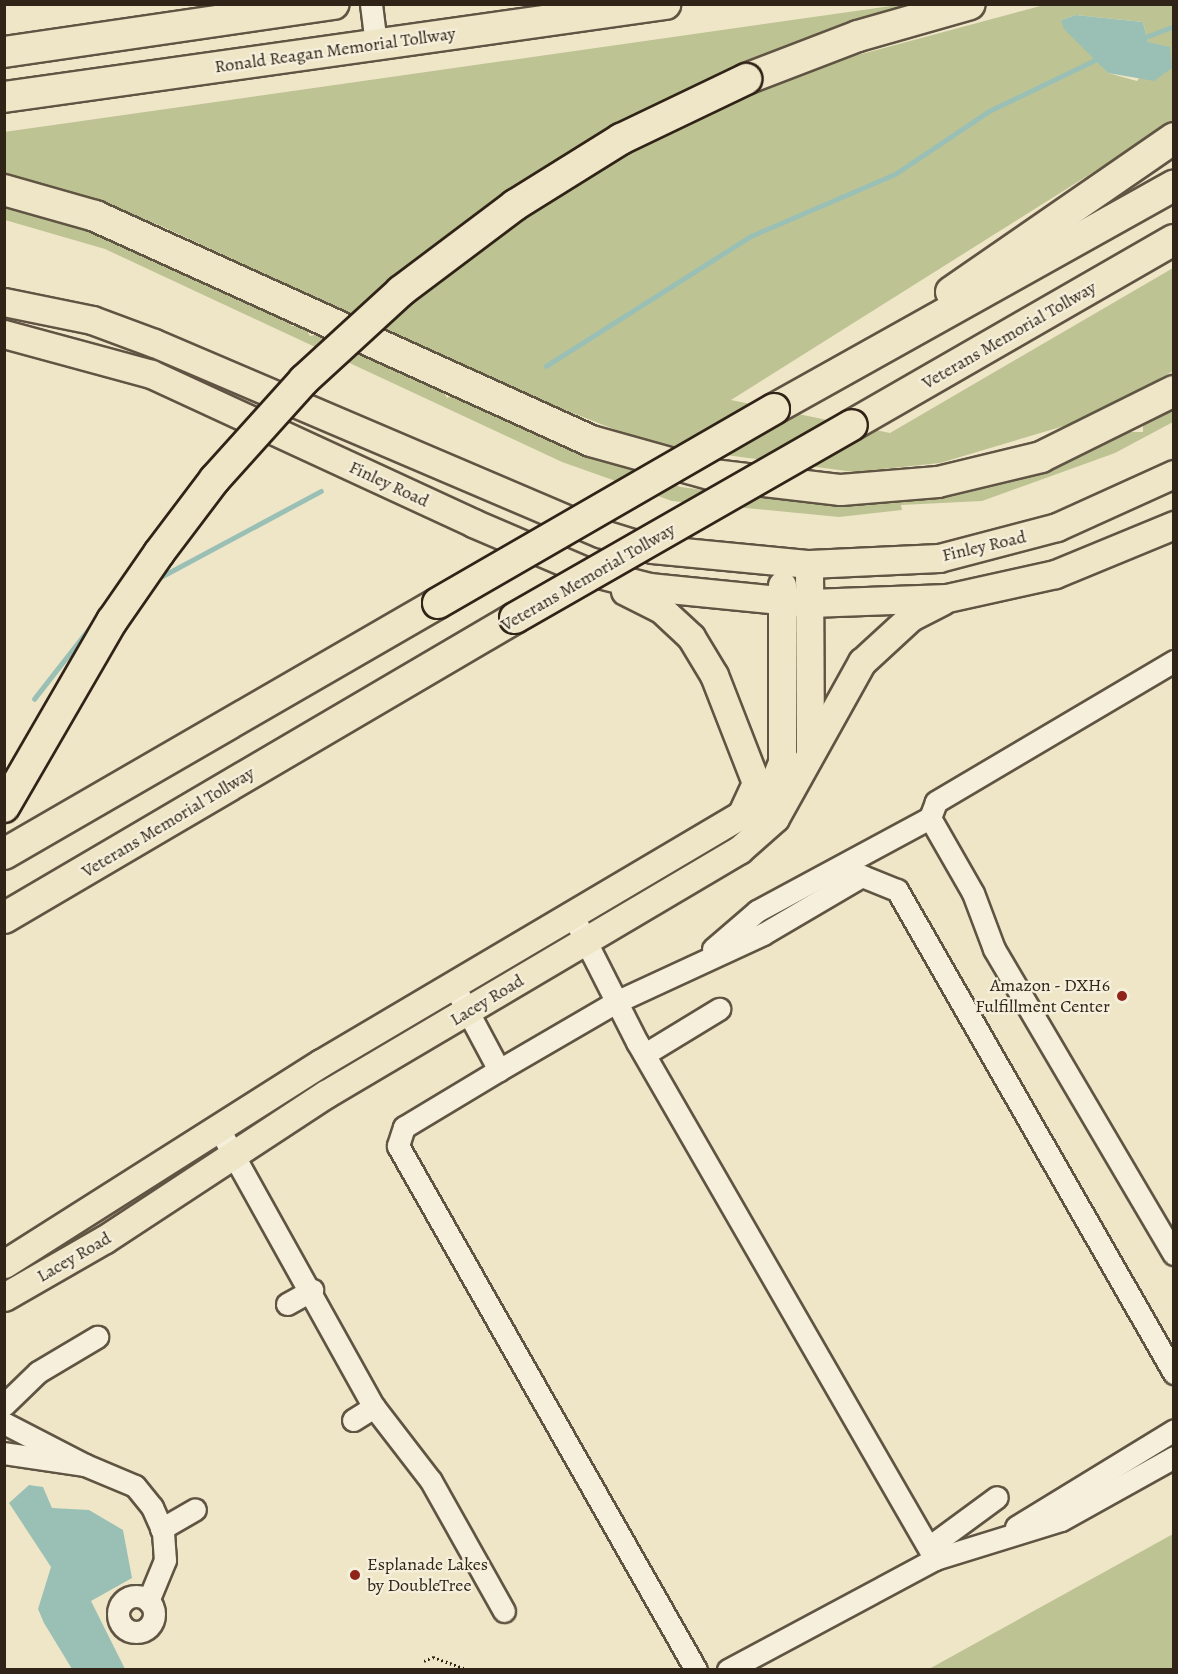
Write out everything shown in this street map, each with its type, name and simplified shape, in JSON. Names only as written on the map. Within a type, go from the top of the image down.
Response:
[{"type":"highway","points":[[4,52],[334,4]]},
{"type":"highway","name":"Ronald Reagan Memorial Tollway","points":[[4,97],[665,4]]},
{"type":"highway","points":[[4,807],[112,621],[215,478],[304,380],[401,291],[515,205],[621,140],[746,79],[849,39],[970,4]]},
{"type":"highway","points":[[827,378],[1173,138]]},
{"type":"highway","points":[[4,854],[827,378],[1173,185]]},
{"type":"highway","points":[[4,190],[95,216],[591,441],[713,475],[841,490],[938,482],[1041,457],[1173,391]]},
{"type":"highway","name":"Veterans Memorial Tollway","points":[[4,918],[515,618],[1173,240]]},
{"type":"main road","name":"Finley Road","points":[[4,302],[92,320],[154,343],[600,532],[652,549],[809,564],[939,558],[990,548],[1057,527],[1173,474]]},
{"type":"main road","name":"Finley Road","points":[[4,334],[151,374],[583,570],[649,587],[810,603],[947,598],[1055,574],[1173,525]]},
{"type":"main road","points":[[782,563],[782,601]]},
{"type":"main road","name":"Lacey Road","points":[[4,1297],[586,939],[739,850],[776,818],[810,758],[809,564]]},
{"type":"main road","points":[[583,570],[661,609],[703,656],[756,783],[737,819]]},
{"type":"main road","points":[[810,758],[862,662],[911,617],[947,598]]},
{"type":"main road","name":"Lacey Road","points":[[4,1264],[219,1129],[572,914],[737,819],[770,792],[782,762],[782,601]]},
{"type":"lane","points":[[371,4],[376,44]]},
{"type":"lane","points":[[693,966],[757,911],[930,818],[936,802],[1173,662]]},
{"type":"lane","points":[[930,818],[973,893],[994,949],[1173,1254]]},
{"type":"lane","points":[[696,1670],[398,1146],[404,1127],[616,1002],[693,966],[862,876],[897,890],[1173,1373]]},
{"type":"lane","points":[[572,914],[645,1054],[932,1553]]},
{"type":"lane","points":[[454,986],[499,1070]]},
{"type":"lane","points":[[645,1054],[719,1009]]},
{"type":"lane","points":[[219,1129],[236,1154],[312,1290],[374,1407],[431,1481],[504,1611]]},
{"type":"lane","points":[[287,1304],[312,1290]]},
{"type":"lane","points":[[4,1405],[38,1372],[97,1337]]},
{"type":"lane","points":[[353,1420],[374,1407]]},
{"type":"lane","points":[[4,1423],[84,1464],[135,1486],[161,1529],[165,1560],[148,1601]]},
{"type":"lane","points":[[1000,1537],[1173,1431]]},
{"type":"lane","points":[[4,1453],[84,1464]]},
{"type":"lane","points":[[932,1553],[1062,1520],[1173,1457]]},
{"type":"lane","points":[[728,1670],[932,1553],[997,1497]]},
{"type":"lane","points":[[161,1529],[195,1509]]},
{"type":"path","points":[[424,1661],[433,1658],[469,1670]]},
{"type":"green space","points":[[898,5],[914,7],[828,63],[1044,5],[1173,5],[1173,122],[731,400],[890,433],[1173,268],[1173,371],[1084,420],[940,463],[854,472],[657,446],[519,392],[161,226],[84,196],[5,175],[4,132]],"holes":[[[1076,15],[1143,22],[1148,42],[1160,48],[1137,81],[1108,73],[1061,20]]]},
{"type":"green space","points":[[4,205],[115,240],[289,318],[291,326],[304,325],[310,336],[324,333],[441,387],[447,398],[454,394],[572,447],[681,487],[772,499],[864,501],[1060,461],[1130,432],[1143,432],[1143,425],[1173,407],[1173,422],[1115,453],[982,501],[901,505],[902,510],[839,517],[672,501],[562,462],[105,249],[5,220]]},
{"type":"green space","points":[[1173,1534],[1173,1669],[929,1669]]},
{"type":"water","points":[[1076,15],[1143,22],[1148,42],[1170,47],[1172,68],[1154,81],[1108,73],[1064,29],[1061,20]]},
{"type":"water","points":[[29,1485],[43,1487],[52,1508],[89,1510],[123,1530],[132,1578],[91,1601],[125,1669],[72,1669],[44,1623],[38,1609],[51,1567],[9,1503]]},
{"type":"waterway","points":[[1143,38],[1174,26]]},
{"type":"waterway","points":[[546,366],[751,236],[895,174],[989,111],[1097,59]]},
{"type":"waterway","points":[[155,580],[321,491]]},
{"type":"waterway","points":[[34,699],[106,607]]},
{"type":"place","name":"Amazon - DXH6 Fulfillment Center","points":[[1122,996]]},
{"type":"place","name":"Esplanade Lakes by DoubleTree","points":[[355,1575]]}]
